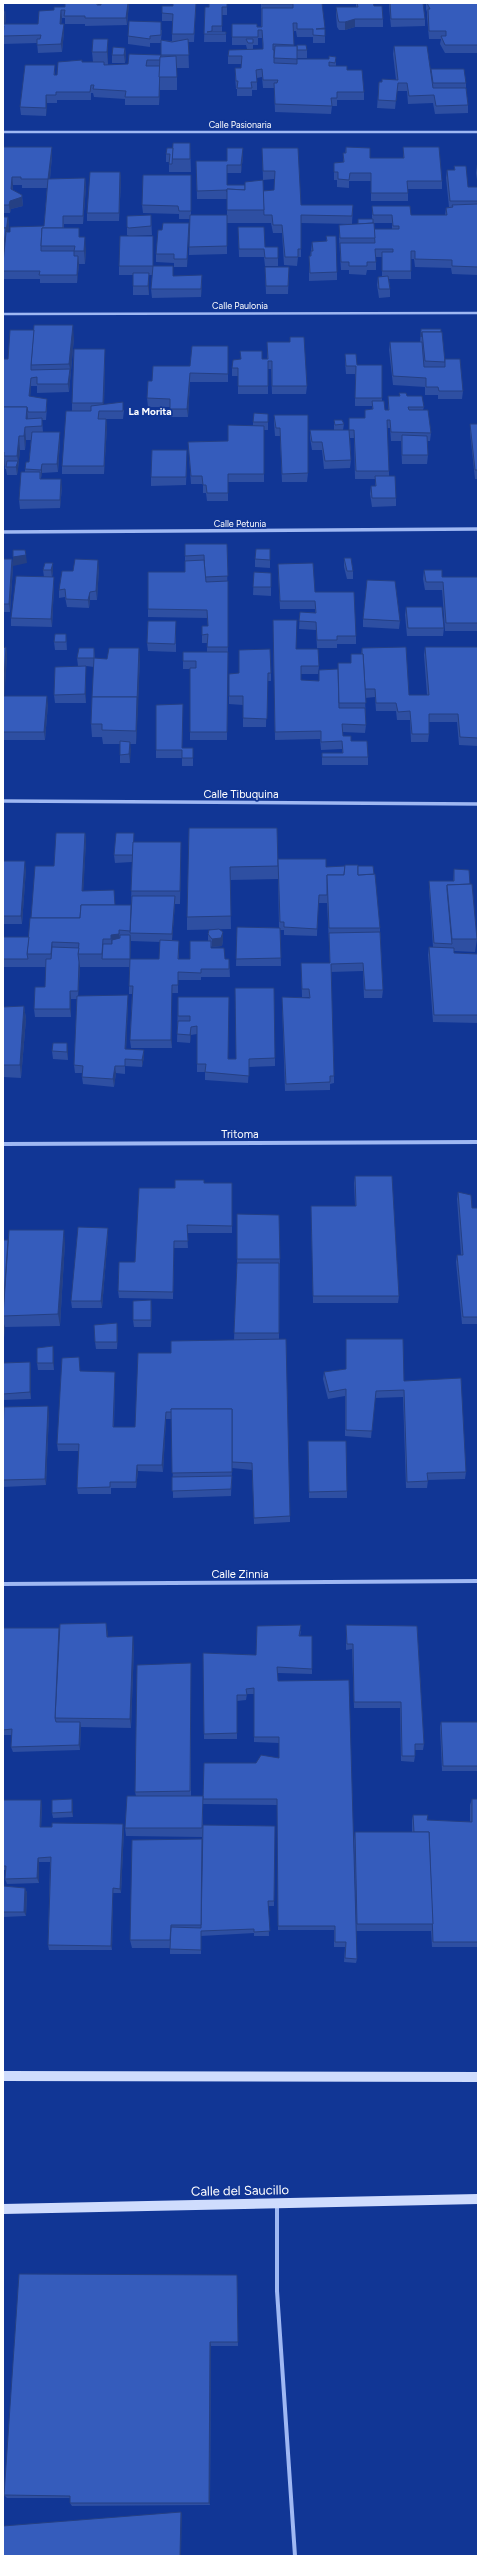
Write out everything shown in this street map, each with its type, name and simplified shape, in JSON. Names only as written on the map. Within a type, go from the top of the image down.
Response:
[{"type":"street","name":"Calle Pasionaria","points":[[3,132],[478,132]]},
{"type":"street","name":"Calle Paulonia","points":[[3,314],[478,313]]},
{"type":"street","name":"Calle Petunia","points":[[3,532],[478,530]]},
{"type":"street","name":"Calle Tibuquina","points":[[3,801],[478,804]]},
{"type":"street","name":"Tritoma","points":[[3,1144],[478,1142]]},
{"type":"street","name":"Calle Zinnia","points":[[3,1584],[478,1581]]},
{"type":"street","points":[[3,2076],[478,2077]]},
{"type":"street","name":"Calle del Saucillo","points":[[3,2209],[478,2199]]},
{"type":"lane","points":[[277,2203],[277,2291],[294,2556]]},
{"type":"building","points":[[65,3],[97,3],[97,5],[101,5],[101,3],[128,3],[126,18],[85,18],[85,16],[64,16],[65,10],[61,10],[60,24],[64,24],[61,44],[37,45],[37,39],[40,39],[41,35],[3,36],[3,11],[5,11],[4,24],[38,24],[39,11],[54,10],[54,7],[65,7]]},
{"type":"building","points":[[173,3],[196,3],[194,34],[172,34],[173,14],[162,13],[162,6],[173,6]]},
{"type":"building","points":[[209,3],[227,3],[227,7],[222,7],[222,26],[212,26],[212,31],[207,32],[226,32],[226,34],[204,34],[205,7],[209,7]]},
{"type":"building","points":[[293,3],[293,4],[262,4]]},
{"type":"building","points":[[293,3],[322,3],[325,28],[316,29],[325,29],[325,36],[313,35],[313,29],[297,29],[297,23],[293,23],[294,45],[273,44],[274,63],[297,64],[297,59],[329,59],[329,56],[336,57],[335,63],[329,62],[329,66],[347,66],[347,70],[362,70],[364,92],[337,92],[337,98],[331,98],[332,106],[275,104],[274,83],[277,83],[278,80],[263,80],[262,69],[256,70],[257,82],[251,82],[252,88],[237,88],[238,81],[236,81],[235,68],[241,68],[242,56],[228,56],[229,50],[263,49],[262,30],[258,30],[258,37],[232,37],[232,24],[257,24],[257,27],[262,27],[262,8],[293,8]]},
{"type":"building","points":[[357,3],[373,3],[374,6],[382,6],[383,19],[355,19],[339,22],[336,7],[358,7]]},
{"type":"building","points":[[390,3],[423,3],[425,19],[391,19]]},
{"type":"building","points":[[427,3],[478,3],[478,45],[445,45],[441,36],[446,36],[446,31],[429,31],[428,9],[430,9]]},
{"type":"building","points":[[129,21],[161,22],[161,35],[150,36],[150,39],[128,36]]},
{"type":"building","points":[[93,39],[108,39],[107,52],[92,52]]},
{"type":"building","points":[[188,39],[189,55],[161,55],[161,40],[172,42]]},
{"type":"building","points":[[246,39],[253,39],[253,43],[248,43]]},
{"type":"building","points":[[297,45],[306,45],[307,50],[297,50]]},
{"type":"building","points":[[275,46],[297,46],[297,59],[274,58]]},
{"type":"building","points":[[394,46],[427,46],[433,88],[466,88],[468,105],[436,106],[434,95],[409,96],[407,83],[398,83],[396,101],[378,100],[379,82],[382,82],[382,79],[398,80]]},
{"type":"building","points":[[113,47],[125,48],[124,55],[112,55]]},
{"type":"building","points":[[129,54],[161,55],[160,60],[147,60],[146,66],[160,66],[159,97],[125,97],[126,91],[93,89],[94,85],[91,85],[90,92],[56,92],[56,95],[46,95],[46,108],[20,107],[25,65],[55,65],[54,75],[57,75],[58,62],[82,60],[82,62],[104,62],[104,65],[128,64]]},
{"type":"building","points":[[176,56],[177,77],[159,77],[160,57]]},
{"type":"building","points":[[431,69],[464,69],[466,83],[433,83]]},
{"type":"building","points":[[173,143],[190,143],[190,159],[172,159]]},
{"type":"building","points":[[3,147],[52,147],[48,179],[21,179],[21,177],[12,177],[11,189],[22,195],[22,197],[10,201],[9,205],[3,205]]},
{"type":"building","points":[[346,147],[370,148],[370,158],[404,158],[403,147],[439,147],[442,181],[407,181],[408,193],[371,193],[371,173],[350,173],[349,180],[338,179],[338,172],[334,172],[334,163],[344,162],[343,153],[346,153]]},
{"type":"building","points":[[167,148],[173,148],[172,164],[169,164],[170,154],[166,154]]},
{"type":"building","points":[[227,148],[243,148],[241,165],[227,165],[227,185],[245,185],[245,190],[227,189],[197,191],[196,161],[227,161]]},
{"type":"building","points":[[262,148],[298,148],[301,205],[353,205],[352,216],[301,215],[301,249],[298,249],[298,257],[285,257],[282,225],[273,225],[272,215],[264,215],[263,191],[274,190],[275,171],[263,171]]},
{"type":"building","points":[[454,166],[466,166],[468,187],[478,187],[478,201],[450,201],[447,170],[455,170]]},
{"type":"building","points":[[90,172],[120,172],[119,213],[87,213]]},
{"type":"building","points":[[143,175],[191,175],[191,211],[179,211],[178,206],[142,205]]},
{"type":"building","points":[[85,178],[83,216],[63,216],[63,228],[42,228],[41,251],[74,251],[74,256],[78,256],[77,275],[39,275],[40,271],[3,271],[6,228],[3,228],[3,217],[8,217],[6,232],[10,232],[10,227],[44,226],[48,179]]},
{"type":"building","points":[[263,180],[264,210],[227,210],[227,189],[245,190],[245,182]]},
{"type":"building","points":[[478,204],[478,267],[452,266],[452,260],[415,259],[415,251],[411,251],[411,271],[382,271],[382,252],[393,252],[393,249],[375,249],[376,262],[367,262],[367,266],[349,266],[349,262],[341,262],[340,243],[375,243],[374,229],[399,229],[399,226],[393,226],[392,215],[373,215],[372,206],[410,206],[411,215],[447,215],[446,208],[453,207],[452,205]]},
{"type":"building","points":[[151,215],[151,226],[127,227],[127,216]]},
{"type":"building","points":[[190,215],[227,215],[227,246],[189,247]]},
{"type":"building","points":[[358,219],[373,219],[373,223],[358,224]]},
{"type":"building","points":[[163,223],[189,223],[187,259],[174,259],[174,254],[156,254],[158,230],[162,230]]},
{"type":"building","points":[[374,223],[375,238],[340,238],[339,225]]},
{"type":"building","points":[[238,227],[264,227],[265,247],[278,247],[278,258],[265,258],[264,249],[239,249]]},
{"type":"building","points":[[3,228],[6,228],[3,253]]},
{"type":"building","points":[[42,228],[79,228],[79,237],[85,237],[84,251],[74,251],[75,246],[41,246]]},
{"type":"building","points":[[120,236],[153,236],[153,266],[119,266]]},
{"type":"building","points":[[326,236],[336,236],[337,272],[310,273],[309,256],[311,256],[311,251],[313,251],[312,242],[327,241]]},
{"type":"building","points":[[153,266],[173,266],[173,276],[202,275],[201,289],[151,289]]},
{"type":"building","points":[[265,267],[289,267],[288,286],[266,286]]},
{"type":"building","points":[[133,273],[149,273],[148,286],[133,286]]},
{"type":"building","points":[[388,276],[390,289],[379,289],[378,277]]},
{"type":"building","points":[[34,325],[73,325],[69,364],[31,365]]},
{"type":"building","points":[[421,329],[441,329],[441,332],[422,332],[421,337]]},
{"type":"building","points":[[10,330],[34,330],[31,370],[70,369],[68,384],[37,384],[37,377],[31,378],[29,396],[47,399],[46,412],[28,412],[27,407],[3,407],[3,359],[8,359]]},
{"type":"building","points":[[422,332],[442,332],[445,362],[425,361]]},
{"type":"building","points":[[290,337],[304,337],[307,386],[272,386],[272,361],[268,361],[268,386],[238,386],[238,368],[232,368],[233,360],[241,359],[240,351],[262,351],[262,359],[268,359],[267,342],[290,342]]},
{"type":"building","points":[[390,342],[422,342],[424,367],[445,367],[445,359],[460,359],[463,391],[439,391],[438,387],[426,387],[426,378],[393,376]]},
{"type":"building","points":[[192,346],[228,346],[228,374],[190,373],[187,409],[170,409],[170,399],[147,398],[148,381],[152,381],[153,366],[190,366]]},
{"type":"building","points":[[74,349],[105,349],[103,403],[72,403]]},
{"type":"building","points":[[345,354],[356,354],[357,365],[382,365],[382,398],[355,398],[356,366],[346,366]]},
{"type":"building","points":[[399,393],[406,393],[407,396],[422,396],[424,407],[408,407],[409,410],[428,410],[431,433],[391,432],[390,420],[387,420],[389,471],[356,471],[354,430],[349,430],[349,418],[365,418],[365,410],[373,409],[372,401],[384,401],[385,410],[389,410],[388,396],[400,396]]},
{"type":"building","points":[[123,402],[123,411],[99,411],[98,419],[106,419],[104,466],[62,466],[66,411],[91,411],[91,406]]},
{"type":"building","points":[[3,407],[27,407],[26,419],[42,418],[42,426],[25,427],[24,436],[19,436],[17,456],[4,456]]},
{"type":"building","points":[[254,413],[268,414],[268,422],[253,422]]},
{"type":"building","points":[[274,415],[308,415],[308,473],[282,474],[280,428],[276,428]]},
{"type":"building","points":[[334,420],[342,420],[344,424],[335,425]]},
{"type":"building","points":[[470,424],[478,424],[478,470],[475,470]]},
{"type":"building","points":[[228,425],[264,426],[264,474],[228,474],[228,493],[207,493],[206,485],[203,485],[202,476],[191,476],[188,442],[228,441]]},
{"type":"building","points":[[310,430],[349,430],[351,460],[325,461],[322,442],[312,442]]},
{"type":"building","points":[[32,432],[60,432],[57,464],[42,464],[41,470],[25,469],[26,462],[29,462]]},
{"type":"building","points":[[402,435],[427,436],[428,455],[402,455]]},
{"type":"building","points":[[152,450],[187,450],[186,477],[151,477]]},
{"type":"building","points":[[7,461],[18,461],[16,467],[6,467]]},
{"type":"building","points":[[21,472],[40,472],[40,479],[61,479],[60,500],[19,500]]},
{"type":"building","points":[[375,476],[395,476],[396,498],[372,498],[371,486],[376,486]]},
{"type":"building","points":[[185,544],[227,544],[228,576],[205,577],[204,555],[185,556]]},
{"type":"building","points":[[256,549],[270,549],[270,560],[255,559]]},
{"type":"building","points":[[13,550],[25,550],[26,555],[13,557]]},
{"type":"building","points":[[344,558],[351,558],[353,571],[347,571]]},
{"type":"building","points":[[3,559],[12,559],[9,604],[3,604]]},
{"type":"building","points":[[75,559],[98,560],[96,591],[90,592],[88,600],[66,599],[65,589],[59,590],[62,571],[73,571]]},
{"type":"building","points":[[204,560],[206,582],[228,581],[228,647],[207,647],[208,634],[202,635],[202,626],[208,626],[207,610],[148,609],[148,572],[185,572],[185,561]]},
{"type":"building","points":[[45,563],[53,563],[51,570],[43,570]]},
{"type":"building","points":[[313,563],[315,592],[354,592],[356,636],[337,636],[337,640],[317,640],[316,622],[299,621],[300,612],[316,613],[315,601],[280,601],[278,564]]},
{"type":"building","points":[[424,570],[442,570],[442,577],[478,577],[478,623],[446,623],[443,582],[426,582]]},
{"type":"building","points":[[254,572],[271,573],[271,587],[253,587]]},
{"type":"building","points":[[16,576],[54,577],[51,619],[11,618]]},
{"type":"building","points":[[367,580],[395,581],[400,621],[363,619]]},
{"type":"building","points":[[406,607],[442,607],[444,628],[408,628]]},
{"type":"building","points":[[273,620],[297,620],[296,649],[318,649],[319,666],[301,666],[301,680],[319,681],[319,670],[338,669],[339,708],[365,708],[366,725],[342,724],[343,736],[351,736],[351,741],[367,741],[368,757],[322,757],[322,753],[343,753],[342,741],[321,742],[321,731],[275,732]]},
{"type":"building","points":[[148,621],[176,621],[175,644],[147,643]]},
{"type":"building","points":[[55,634],[66,634],[66,642],[54,642]]},
{"type":"building","points":[[6,647],[3,693],[3,648]]},
{"type":"building","points":[[406,647],[409,695],[429,695],[425,647],[478,647],[478,738],[460,737],[458,714],[429,714],[429,734],[412,734],[410,711],[398,712],[396,703],[376,703],[375,689],[365,689],[362,648]]},
{"type":"building","points":[[79,648],[94,648],[94,658],[77,658]]},
{"type":"building","points":[[109,648],[139,648],[137,702],[137,697],[92,697],[94,658],[107,659]]},
{"type":"building","points":[[270,649],[271,673],[268,673],[267,719],[243,718],[243,696],[229,696],[229,674],[239,673],[239,650]]},
{"type":"building","points":[[183,652],[228,652],[227,732],[190,732],[190,668],[196,668],[196,661],[183,661]]},
{"type":"building","points":[[351,654],[363,654],[366,703],[339,703],[338,663],[351,663]]},
{"type":"building","points":[[86,666],[85,694],[54,695],[55,667]]},
{"type":"building","points":[[3,696],[47,696],[44,732],[3,732]]},
{"type":"building","points":[[92,697],[137,697],[136,731],[102,730],[102,724],[91,724]]},
{"type":"building","points":[[183,704],[182,748],[193,748],[193,758],[182,758],[182,750],[156,750],[156,705]]},
{"type":"building","points":[[120,741],[130,742],[129,754],[120,755]]},
{"type":"building","points":[[189,828],[277,828],[278,866],[230,867],[231,916],[187,917]]},
{"type":"building","points":[[56,833],[85,833],[82,891],[114,890],[115,905],[81,905],[80,918],[31,918],[35,866],[54,866]]},
{"type":"building","points":[[116,833],[134,833],[133,855],[114,855]]},
{"type":"building","points":[[133,842],[181,842],[180,891],[131,891]]},
{"type":"building","points":[[278,859],[326,859],[326,867],[345,866],[344,875],[327,875],[327,895],[319,895],[317,929],[284,927],[284,922],[280,922]]},
{"type":"building","points":[[3,861],[25,861],[21,916],[3,916]]},
{"type":"building","points":[[345,865],[358,865],[358,875],[375,874],[380,928],[329,928],[327,875],[344,875]]},
{"type":"building","points":[[358,866],[373,866],[374,874],[358,875]]},
{"type":"building","points":[[454,869],[469,870],[470,884],[447,885],[452,944],[434,943],[429,881],[454,881]]},
{"type":"building","points":[[472,884],[477,939],[452,939],[447,885]]},
{"type":"building","points":[[132,896],[175,896],[172,934],[130,933]]},
{"type":"building","points":[[81,905],[131,905],[130,931],[119,930],[119,934],[111,935],[111,939],[103,939],[102,954],[78,954],[79,943],[52,942],[51,954],[27,954],[30,918],[80,918]]},
{"type":"building","points":[[237,927],[280,928],[281,958],[236,959]]},
{"type":"building","points":[[219,929],[223,932],[221,938],[212,939],[208,934],[209,930]]},
{"type":"building","points":[[380,932],[383,990],[365,990],[363,963],[331,964],[334,1076],[330,1076],[330,1082],[286,1084],[282,997],[310,998],[309,989],[302,989],[301,963],[330,963],[329,933]]},
{"type":"building","points":[[120,935],[130,935],[130,959],[102,959],[103,944],[112,944],[112,940],[120,938]]},
{"type":"building","points":[[3,937],[29,937],[27,954],[28,959],[3,959]]},
{"type":"building","points":[[160,940],[179,941],[178,959],[190,959],[190,941],[211,941],[211,948],[224,948],[225,959],[229,959],[229,969],[201,969],[201,973],[178,972],[178,985],[172,985],[171,1040],[130,1040],[133,986],[129,986],[130,959],[159,959]]},
{"type":"building","points":[[52,947],[79,948],[78,991],[70,991],[70,1009],[34,1009],[35,987],[45,987],[46,959],[51,959]]},
{"type":"building","points":[[429,947],[454,948],[454,953],[478,954],[478,1015],[434,1015]]},
{"type":"building","points":[[235,988],[274,988],[275,1058],[249,1059],[249,1076],[205,1072],[206,1064],[197,1064],[197,1026],[191,1027],[190,1035],[177,1034],[178,1021],[190,1021],[190,1016],[178,1016],[178,997],[229,997],[228,1059],[236,1059]]},
{"type":"building","points":[[128,995],[125,1049],[144,1050],[142,1060],[125,1059],[125,1066],[115,1066],[113,1079],[82,1077],[83,1066],[74,1065],[77,996]]},
{"type":"building","points":[[24,1006],[20,1065],[3,1065],[3,1007]]},
{"type":"building","points":[[53,1043],[67,1043],[67,1052],[52,1051]]},
{"type":"building","points":[[355,1176],[392,1176],[399,1296],[313,1296],[311,1206],[356,1206]]},
{"type":"building","points":[[175,1180],[204,1180],[204,1183],[232,1183],[232,1226],[187,1225],[188,1241],[174,1241],[173,1292],[118,1291],[119,1262],[135,1262],[139,1188],[175,1188]]},
{"type":"building","points":[[458,1192],[471,1195],[472,1208],[478,1208],[478,1317],[463,1317],[457,1255],[463,1255]]},
{"type":"building","points":[[237,1214],[279,1215],[280,1259],[237,1259]]},
{"type":"building","points":[[78,1227],[108,1228],[101,1301],[71,1301]]},
{"type":"building","points":[[9,1230],[64,1230],[58,1314],[3,1316]]},
{"type":"building","points":[[3,1240],[8,1240],[3,1309]]},
{"type":"building","points":[[237,1263],[279,1263],[279,1333],[234,1333]]},
{"type":"building","points":[[151,1300],[151,1320],[133,1320],[133,1301]]},
{"type":"building","points":[[117,1323],[117,1342],[95,1342],[94,1325]]},
{"type":"building","points":[[286,1339],[290,1516],[254,1518],[252,1463],[232,1462],[232,1409],[171,1409],[172,1412],[166,1412],[162,1465],[137,1465],[136,1482],[110,1482],[110,1487],[77,1488],[79,1444],[57,1444],[62,1358],[79,1357],[80,1371],[115,1372],[113,1427],[135,1427],[138,1353],[171,1353],[171,1341]]},
{"type":"building","points":[[346,1339],[403,1339],[404,1381],[461,1378],[466,1472],[427,1473],[428,1481],[407,1482],[404,1390],[376,1391],[372,1431],[346,1430],[346,1389],[329,1392],[324,1372],[346,1369]]},
{"type":"building","points":[[53,1346],[53,1363],[37,1363],[37,1348]]},
{"type":"building","points":[[30,1362],[30,1392],[3,1394],[3,1363]]},
{"type":"building","points":[[48,1406],[45,1479],[3,1480],[4,1407]]},
{"type":"building","points":[[171,1409],[232,1409],[232,1472],[172,1473]]},
{"type":"building","points":[[308,1441],[346,1441],[347,1491],[309,1492]]},
{"type":"building","points":[[232,1476],[231,1489],[172,1491],[172,1477]]},
{"type":"building","points":[[106,1623],[107,1637],[133,1636],[130,1719],[55,1718],[60,1624]]},
{"type":"building","points":[[301,1625],[299,1636],[312,1636],[312,1669],[277,1667],[278,1681],[349,1680],[357,1959],[345,1958],[346,1942],[335,1942],[335,1926],[278,1926],[277,1799],[203,1799],[204,1763],[256,1763],[261,1755],[279,1758],[279,1737],[254,1737],[254,1688],[246,1689],[247,1695],[237,1695],[237,1733],[204,1734],[203,1653],[256,1655],[257,1626]]},
{"type":"building","points":[[346,1625],[417,1626],[424,1744],[415,1744],[415,1756],[402,1756],[401,1702],[354,1702],[353,1644],[347,1644]]},
{"type":"building","points":[[3,1628],[59,1628],[55,1718],[56,1722],[80,1722],[79,1745],[11,1747],[12,1729],[3,1730]]},
{"type":"building","points":[[191,1663],[190,1791],[135,1792],[137,1665]]},
{"type":"building","points":[[441,1722],[478,1722],[478,1766],[443,1766]]},
{"type":"building","points":[[127,1796],[203,1796],[202,1828],[125,1828]]},
{"type":"building","points":[[72,1799],[72,1812],[52,1813],[52,1800]]},
{"type":"building","points":[[472,1799],[478,1799],[478,1942],[433,1942],[429,1832],[414,1832],[413,1815],[428,1815],[427,1820],[472,1822]]},
{"type":"building","points":[[3,1800],[41,1800],[40,1827],[52,1827],[52,1823],[123,1824],[120,1889],[113,1888],[111,1946],[48,1945],[51,1857],[38,1858],[37,1878],[5,1879],[6,1866],[3,1866]]},
{"type":"building","points":[[203,1825],[275,1826],[274,1901],[268,1901],[270,1931],[254,1932],[254,1929],[201,1931],[201,1950],[170,1949],[171,1927],[201,1928]]},
{"type":"building","points":[[355,1832],[429,1832],[433,1924],[357,1924]]},
{"type":"building","points":[[202,1839],[201,1925],[171,1925],[170,1940],[130,1940],[132,1840]]},
{"type":"building","points":[[3,1886],[25,1888],[24,1912],[3,1912]]},
{"type":"building","points":[[19,2274],[237,2275],[238,2342],[210,2342],[209,2503],[70,2503],[70,2496],[4,2495]]},
{"type":"building","points":[[181,2512],[180,2556],[3,2556],[3,2526]]},
{"type":"district","name":"La Morita","points":[[150,411]]}]
